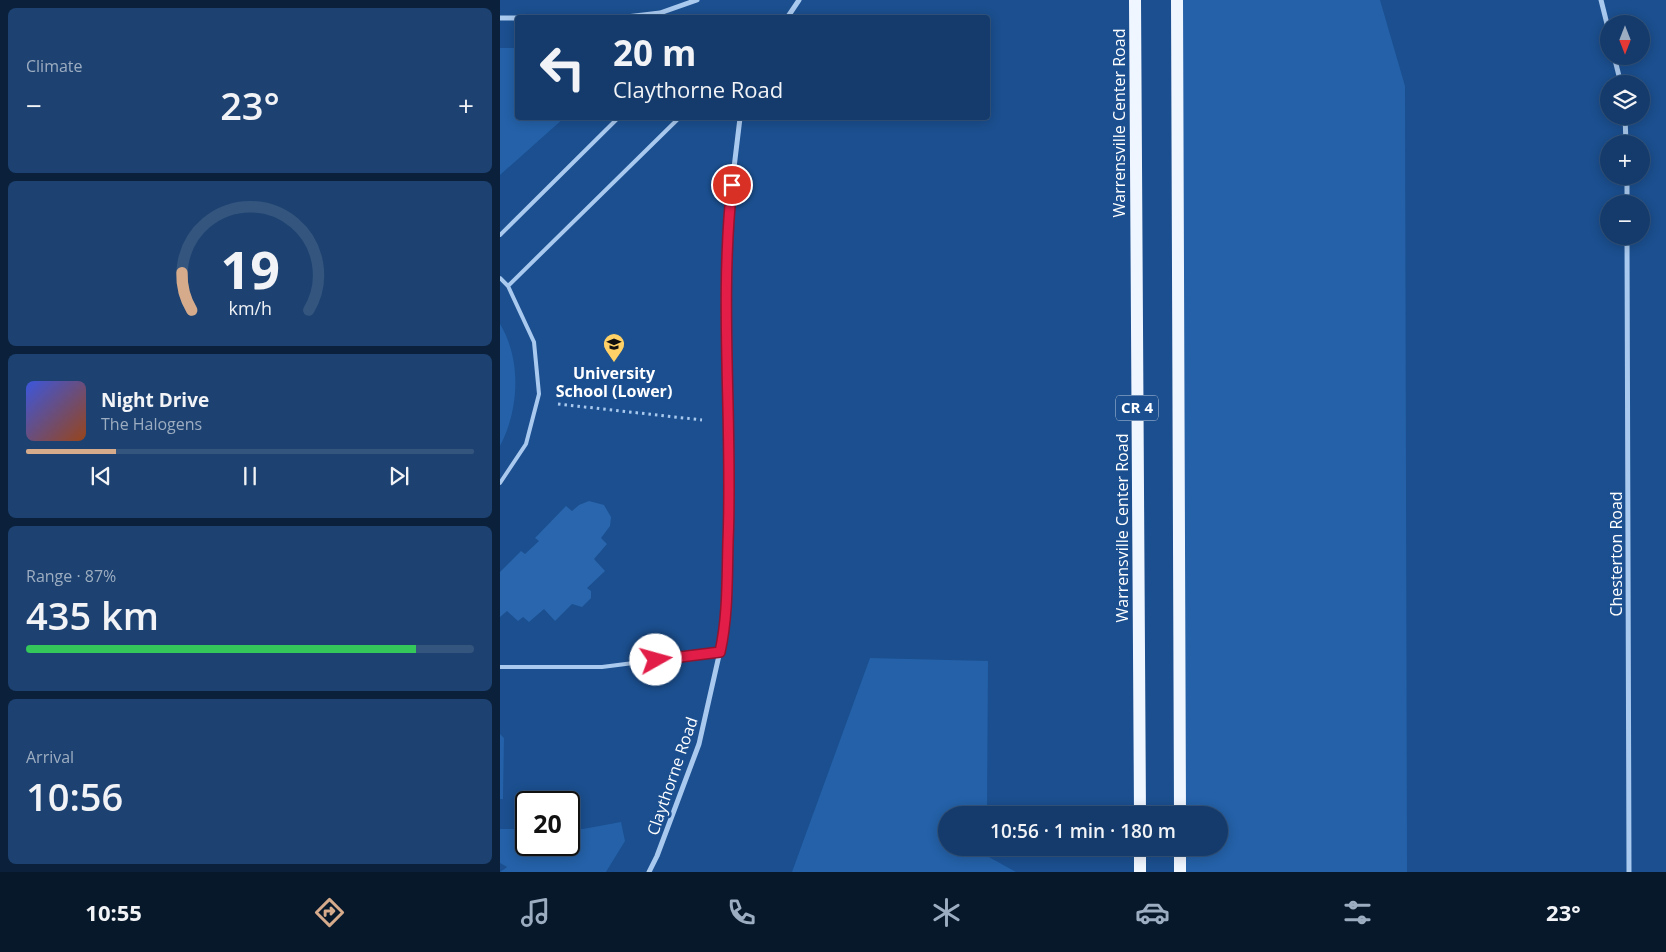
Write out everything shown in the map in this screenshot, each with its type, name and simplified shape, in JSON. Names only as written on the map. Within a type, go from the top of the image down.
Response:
[{"type":"main road","name":"Warrensville Center Road","points":[[1135,0],[1140,806]]},
{"type":"main road","name":"CR 4","points":[[1177,0],[1180,806]]},
{"type":"main road","points":[[1140,856],[1140,872]]},
{"type":"main road","points":[[1180,856],[1180,872]]},
{"type":"street","points":[[660,15],[697,0]]},
{"type":"street","points":[[788,15],[799,0]]},
{"type":"street","points":[[1601,0],[1605,15]]},
{"type":"street","points":[[500,18],[515,18]]},
{"type":"street","name":"Claythorne Road","points":[[649,872],[658,856],[699,744],[725,629],[730,492],[726,234],[740,120]]},
{"type":"street","name":"Chesterton Road","points":[[1627,245],[1629,872]]},
{"type":"lane","points":[[500,235],[616,120]]},
{"type":"lane","points":[[508,286],[677,120]]},
{"type":"lane","points":[[500,278],[508,286],[534,342],[539,394],[526,444],[500,483]]},
{"type":"lane","points":[[500,667],[602,667],[720,652]]},
{"type":"path","points":[[558,404],[702,420]]},
{"type":"shaded area","points":[[1177,0],[1380,0],[1405,86],[1407,872],[1180,872],[1180,856],[1228,856],[1228,806],[1180,806]]},
{"type":"shaded area","points":[[500,48],[515,48],[515,120],[562,120],[500,175]]},
{"type":"shaded area","points":[[500,324],[512,353],[515,385],[511,417],[500,446]]},
{"type":"shaded area","points":[[870,658],[988,661],[987,806],[938,806],[938,856],[987,856],[1016,872],[792,872]]},
{"type":"shaded area","points":[[500,734],[504,738],[503,799],[500,799]]},
{"type":"shaded area","points":[[621,822],[625,841],[606,872],[500,872],[507,867],[500,863],[500,829],[515,829],[515,856],[580,856],[580,829]]},
{"type":"building","points":[[589,501],[604,505],[611,517],[610,526],[601,538],[607,544],[594,559],[605,571],[587,588],[591,591],[591,598],[582,607],[572,604],[555,621],[544,609],[529,622],[523,617],[518,621],[507,611],[500,617],[500,572],[521,551],[525,554],[539,541],[535,538],[566,506],[572,511],[579,505]]},
{"type":"place","name":"University School (Lower)","points":[[614,363]]},
{"type":"route","points":[[656,660],[720,652],[725,629],[730,492],[726,234],[732,185]]}]
